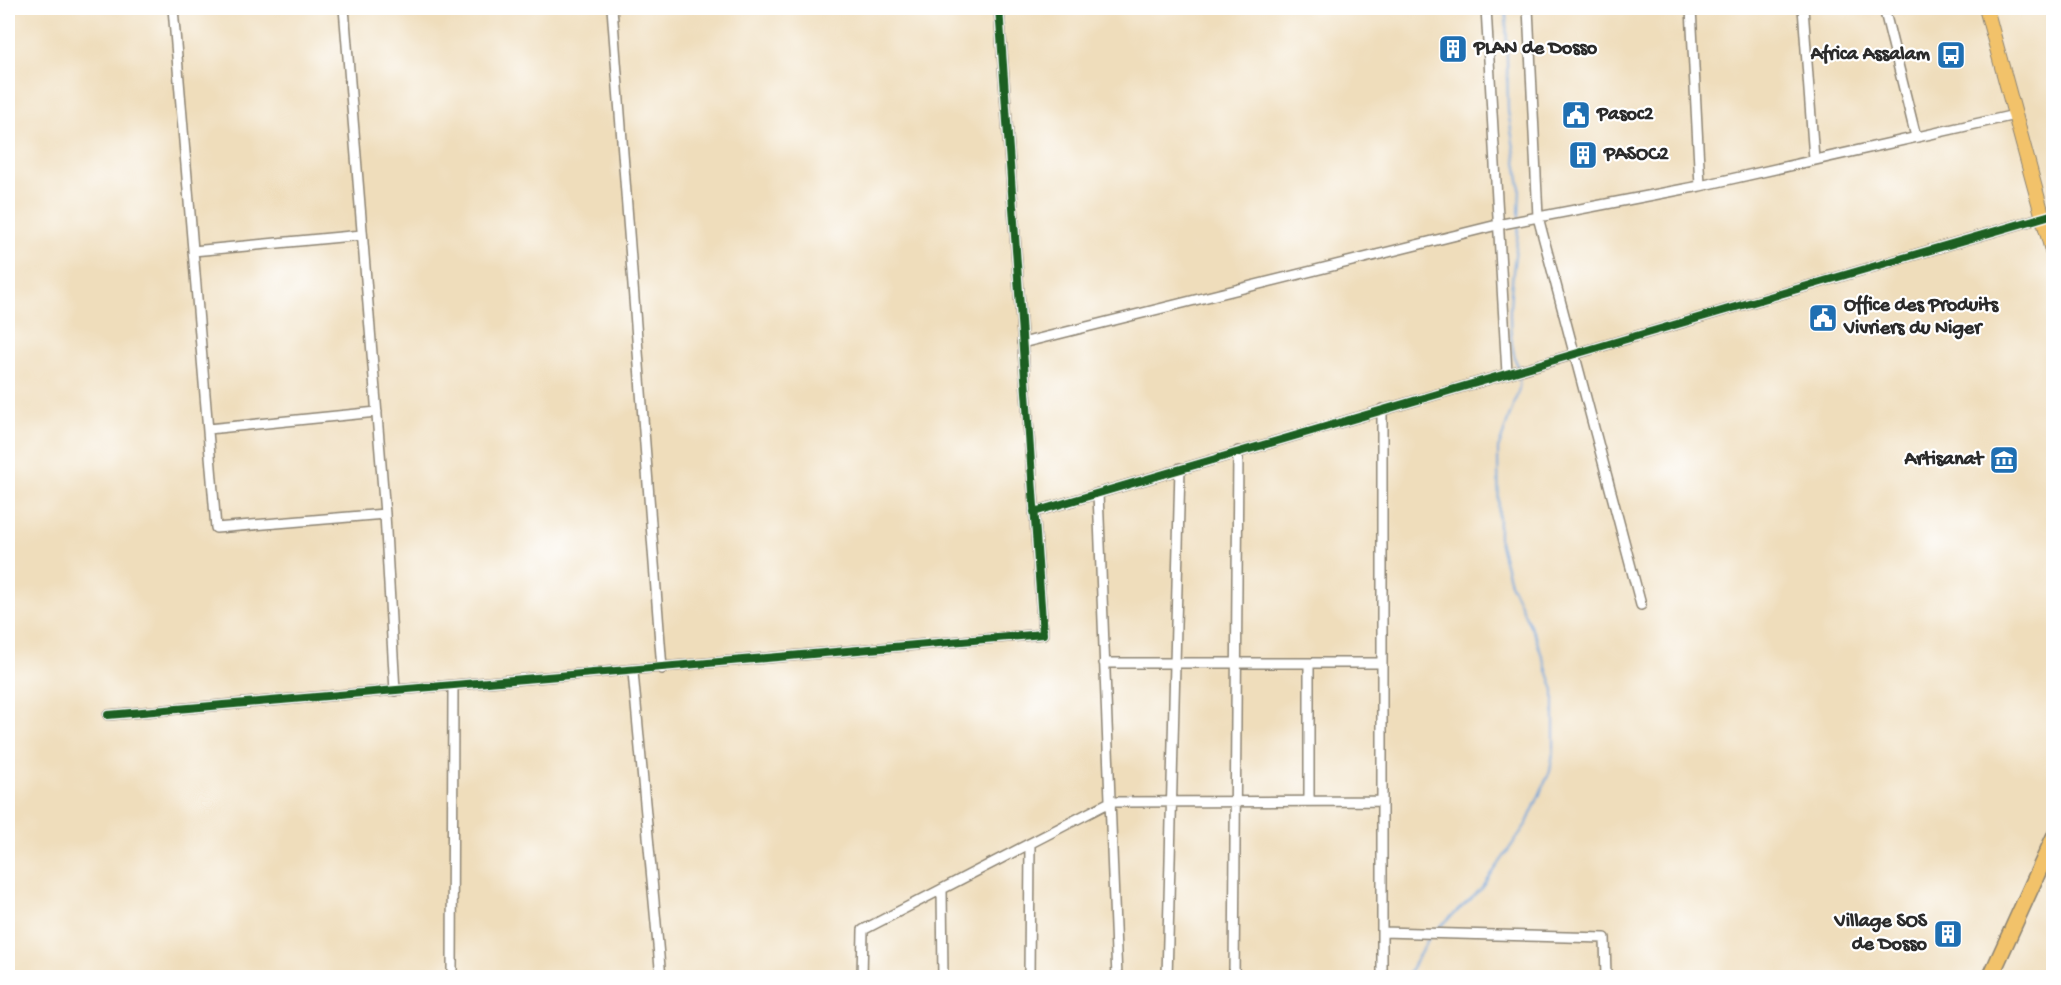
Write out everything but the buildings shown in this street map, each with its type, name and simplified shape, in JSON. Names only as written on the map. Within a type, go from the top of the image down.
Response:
[{"type":"highway","points":[[1990,978],[2054,837]]},
{"type":"main road","points":[[1986,8],[2015,115],[2048,216],[2054,258]]},
{"type":"street","points":[[173,8],[216,528],[385,514]]},
{"type":"street","points":[[344,8],[385,514],[395,692]]},
{"type":"street","points":[[612,8],[662,669]]},
{"type":"street","points":[[108,715],[633,672],[1043,634],[999,8]]},
{"type":"street","points":[[1486,8],[1507,372]]},
{"type":"street","points":[[1528,8],[1538,217],[1572,354],[1641,606]]},
{"type":"street","points":[[1691,8],[1700,186]]},
{"type":"street","points":[[1803,8],[1814,159]]},
{"type":"street","points":[[1884,8],[1916,137]]},
{"type":"street","points":[[1022,343],[1497,225],[1700,186],[2015,115]]},
{"type":"street","points":[[1035,512],[1507,372],[2048,216]]},
{"type":"street","points":[[193,251],[362,235]]},
{"type":"street","points":[[1382,409],[1382,978]]},
{"type":"street","points":[[208,429],[377,412]]},
{"type":"street","points":[[1234,978],[1238,451]]},
{"type":"street","points":[[1167,978],[1180,468]]},
{"type":"street","points":[[1098,493],[1117,978]]},
{"type":"street","points":[[1104,663],[1382,663]]},
{"type":"street","points":[[1309,663],[1309,800]]},
{"type":"street","points":[[633,672],[660,978]]},
{"type":"street","points":[[452,978],[453,687]]},
{"type":"street","points":[[862,978],[863,930],[1110,802],[1382,801]]},
{"type":"street","points":[[1029,978],[1030,844]]},
{"type":"street","points":[[942,889],[943,978]]},
{"type":"street","points":[[1382,932],[1605,938],[1606,978]]},
{"type":"waterway","points":[[1506,8],[1508,111],[1520,186],[1519,218]]},
{"type":"waterway","points":[[1518,369],[1513,351],[1510,315],[1519,223]]},
{"type":"waterway","points":[[1436,930],[1481,890],[1527,823],[1550,771],[1554,747],[1554,690],[1535,636],[1510,583],[1499,541],[1498,449],[1519,389],[1519,375]]},
{"type":"waterway","points":[[1406,978],[1430,936]]},
{"type":"cycle path","points":[[108,715],[1043,634],[999,8]]},
{"type":"cycle path","points":[[1034,512],[2054,214]]},
{"type":"place","name":"PLAN de Dosso","points":[[1453,49]]},
{"type":"place","name":"Africa Assalam","points":[[1951,55]]},
{"type":"place","name":"Pasoc2","points":[[1576,115]]},
{"type":"place","name":"PASOC2","points":[[1583,155]]},
{"type":"place","name":"Office des Produits Vivriers du Niger","points":[[1823,318]]},
{"type":"place","name":"Artisanat","points":[[2004,460]]},
{"type":"place","name":"Village SOS de Dosso","points":[[1948,934]]}]
